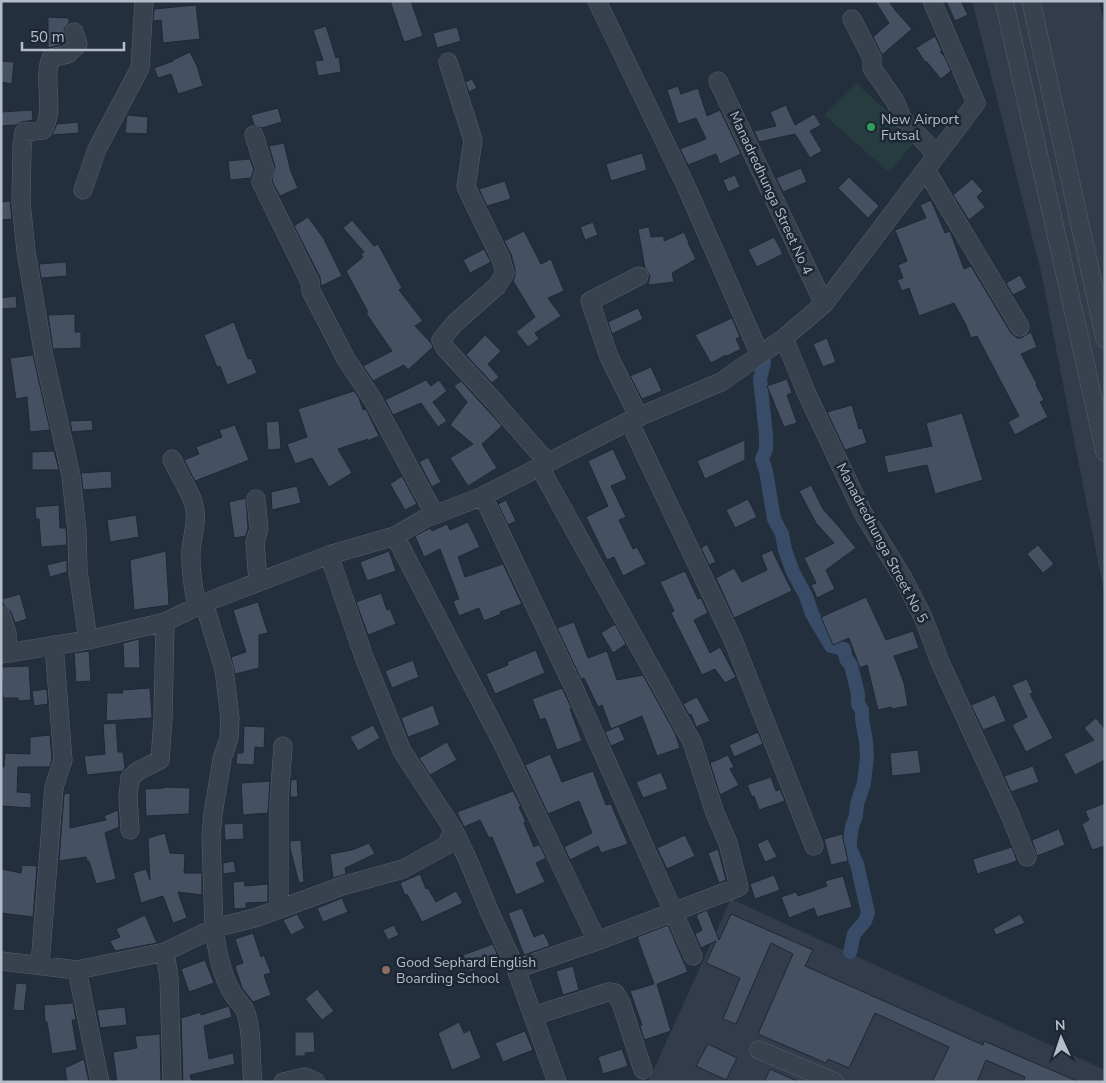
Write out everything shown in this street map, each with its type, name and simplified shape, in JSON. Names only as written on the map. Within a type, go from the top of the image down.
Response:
[{"type":"street","points":[[83,190],[97,150],[140,68],[144,1]]},
{"type":"street","points":[[598,1],[686,186],[760,355]]},
{"type":"street","points":[[1,616],[7,633],[4,653],[88,640],[165,622],[201,605],[329,555],[395,536],[435,515],[483,496],[634,419],[721,382],[784,338],[824,304],[976,103],[932,1]]},
{"type":"street","points":[[1004,1],[1105,452]]},
{"type":"street","points":[[1030,1],[1105,339]]},
{"type":"street","points":[[852,19],[872,58],[872,68],[895,101],[902,118],[937,155]]},
{"type":"street","points":[[74,32],[78,44],[68,54],[52,58],[48,67],[48,120],[43,130],[24,132],[21,202],[26,251],[44,357],[71,476],[77,531],[78,571],[88,640]]},
{"type":"street","points":[[448,62],[473,140],[466,187],[501,258],[505,273],[497,286],[455,323],[442,340],[445,348],[494,401],[543,464],[692,742],[728,843],[739,887],[516,969]]},
{"type":"street","name":"Manadredhunga Street No 4","points":[[718,81],[824,304]]},
{"type":"street","points":[[254,135],[265,170],[262,182],[310,282],[311,291],[346,359],[373,400],[435,515]]},
{"type":"street","points":[[926,170],[1020,326]]},
{"type":"street","points":[[639,276],[590,301],[609,357],[634,419],[734,642],[814,846]]},
{"type":"street","name":"Manadredhunga Street No 5","points":[[784,338],[806,392],[863,514],[903,578],[924,617],[940,662],[1010,815],[1027,857]]},
{"type":"street","points":[[172,459],[178,475],[190,495],[195,510],[195,529],[191,548],[192,582],[224,669],[230,718],[229,738],[222,759],[212,814],[214,928],[216,948],[223,972],[232,994],[246,1011],[251,1034],[253,1082]]},
{"type":"street","points":[[483,496],[574,688],[694,956]]},
{"type":"street","points":[[256,499],[259,529],[255,542],[258,582]]},
{"type":"street","points":[[395,536],[502,742],[597,940]]},
{"type":"street","points":[[329,555],[364,657],[402,751],[453,829],[516,969],[557,1082]]},
{"type":"street","points":[[130,830],[128,797],[130,778],[138,771],[160,760],[163,719],[165,622]]},
{"type":"street","points":[[40,965],[54,787],[63,760],[54,645]]},
{"type":"street","points":[[279,909],[279,802],[283,746]]},
{"type":"street","points":[[1,960],[77,970],[165,952],[214,928],[255,918],[342,886],[403,869],[433,854],[447,844],[453,829]]},
{"type":"street","points":[[165,952],[169,978],[172,1082]]},
{"type":"street","points":[[77,970],[100,1082]]},
{"type":"street","points":[[533,1016],[608,992],[614,993],[621,1004],[643,1070]]},
{"type":"street","points":[[759,1050],[835,1082]]},
{"type":"street","points":[[283,1082],[305,1077],[316,1082]]},
{"type":"shaded area","points":[[972,1],[1099,1],[1105,27],[1105,597],[1041,272]]},
{"type":"shaded area","points":[[731,899],[1105,1070],[1105,1082],[648,1082]]},
{"type":"green space","name":"New Airport Futsal","points":[[856,83],[917,139],[889,172],[824,115]]},
{"type":"building","points":[[390,1],[411,1],[423,36],[404,42]]},
{"type":"building","points":[[875,1],[889,1],[912,29],[882,55],[873,37],[889,23]]},
{"type":"building","points":[[946,1],[961,1],[968,15],[955,21]]},
{"type":"building","points":[[196,5],[200,39],[163,43],[161,20],[153,21],[154,9]]},
{"type":"building","points":[[48,17],[69,18],[69,23],[64,29],[66,41],[63,44],[48,48]]},
{"type":"building","points":[[326,26],[336,58],[339,57],[341,72],[318,76],[315,61],[323,60],[313,30]]},
{"type":"building","points":[[457,27],[461,41],[437,48],[433,33]]},
{"type":"building","points":[[935,36],[942,51],[940,52],[945,57],[951,71],[941,79],[925,62],[916,48]]},
{"type":"building","points":[[190,52],[197,66],[203,86],[178,94],[171,74],[158,78],[154,68]]},
{"type":"building","points":[[2,61],[14,62],[12,84],[1,82]]},
{"type":"building","points":[[472,79],[477,88],[469,92],[465,82]]},
{"type":"building","points":[[678,86],[681,94],[698,88],[707,116],[720,110],[741,154],[720,164],[716,154],[688,165],[680,149],[706,139],[696,118],[678,124],[667,90]]},
{"type":"building","points":[[786,105],[795,125],[814,114],[821,125],[810,131],[822,151],[810,158],[795,134],[759,142],[754,131],[776,126],[770,112]]},
{"type":"building","points":[[278,108],[282,122],[262,128],[254,125],[251,115]]},
{"type":"building","points":[[32,110],[33,120],[16,125],[1,126],[1,112]]},
{"type":"building","points":[[127,115],[148,117],[147,134],[125,133]]},
{"type":"building","points":[[78,122],[79,133],[52,135],[57,124]]},
{"type":"building","points":[[284,143],[291,172],[298,188],[280,196],[272,181],[275,167],[269,146]]},
{"type":"building","points":[[642,153],[647,170],[611,181],[606,164]]},
{"type":"building","points":[[250,159],[254,170],[251,178],[230,180],[228,161]]},
{"type":"building","points":[[801,168],[807,182],[783,192],[776,178]]},
{"type":"building","points":[[735,175],[740,187],[728,192],[723,180]]},
{"type":"building","points":[[849,177],[879,206],[868,218],[838,188]]},
{"type":"building","points":[[972,179],[983,191],[977,197],[985,207],[969,220],[953,195]]},
{"type":"building","points":[[505,181],[511,199],[487,206],[479,189]]},
{"type":"building","points":[[931,200],[945,233],[950,231],[964,269],[971,266],[1011,333],[1017,338],[1021,338],[1031,332],[1037,347],[1021,354],[1044,400],[1040,402],[1048,417],[1015,435],[1008,422],[1019,416],[977,336],[971,338],[954,303],[919,316],[909,288],[902,291],[897,280],[903,278],[898,265],[907,261],[895,230],[926,218],[920,205]]},
{"type":"building","points":[[10,201],[12,219],[1,220],[1,202]]},
{"type":"building","points":[[308,217],[324,239],[342,276],[321,286],[320,277],[294,226]]},
{"type":"building","points":[[352,220],[374,246],[378,244],[402,288],[399,290],[423,321],[415,326],[433,347],[408,370],[404,365],[373,381],[363,366],[392,351],[366,313],[368,312],[346,271],[363,257],[361,254],[364,252],[343,228]]},
{"type":"building","points":[[593,222],[598,235],[585,240],[580,227]]},
{"type":"building","points":[[649,227],[651,237],[664,236],[664,241],[684,232],[689,243],[696,259],[672,273],[674,282],[648,285],[650,276],[645,268],[638,229]]},
{"type":"building","points":[[524,231],[541,264],[551,259],[564,291],[548,298],[561,316],[535,333],[539,339],[528,347],[516,332],[535,317],[513,281],[515,270],[511,254],[504,241]]},
{"type":"building","points":[[774,237],[783,254],[757,267],[748,250]]},
{"type":"building","points":[[484,249],[491,262],[470,273],[463,260]]},
{"type":"building","points":[[66,262],[67,276],[41,278],[39,264]]},
{"type":"building","points":[[1020,275],[1027,288],[1013,295],[1006,283]]},
{"type":"building","points":[[16,296],[17,308],[1,309],[1,298]]},
{"type":"building","points":[[638,308],[643,319],[612,334],[608,322]]},
{"type":"building","points":[[75,314],[75,332],[81,332],[81,348],[53,349],[48,315]]},
{"type":"building","points":[[732,318],[740,337],[736,339],[741,349],[711,363],[695,335]]},
{"type":"building","points":[[234,322],[248,359],[251,358],[257,373],[227,385],[220,366],[217,367],[204,335]]},
{"type":"building","points":[[485,335],[501,351],[488,364],[499,377],[492,383],[466,355]]},
{"type":"building","points":[[827,338],[836,362],[823,367],[813,344]]},
{"type":"building","points":[[33,355],[50,430],[30,432],[27,397],[16,399],[10,358]]},
{"type":"building","points":[[651,367],[662,391],[642,399],[630,376]]},
{"type":"building","points":[[787,379],[792,393],[787,395],[797,423],[784,427],[767,386]]},
{"type":"building","points":[[426,380],[431,386],[439,380],[447,391],[433,402],[447,421],[438,427],[421,403],[393,415],[385,400]]},
{"type":"building","points":[[461,381],[502,426],[482,444],[497,468],[468,486],[450,458],[473,444],[450,425],[467,402],[454,386]]},
{"type":"building","points":[[354,391],[359,398],[363,410],[366,409],[379,436],[338,449],[352,473],[329,487],[312,458],[295,464],[287,444],[307,437],[298,409]]},
{"type":"building","points":[[852,405],[859,429],[862,428],[867,443],[845,450],[827,412]]},
{"type":"building","points":[[962,413],[983,480],[935,494],[927,465],[888,473],[884,456],[932,446],[926,423]]},
{"type":"building","points":[[92,420],[93,430],[72,432],[70,421]]},
{"type":"building","points":[[279,421],[281,449],[268,450],[266,422]]},
{"type":"building","points":[[235,425],[249,460],[195,481],[184,460],[199,454],[196,447],[222,437],[219,430]]},
{"type":"building","points":[[745,440],[745,460],[705,479],[697,461]]},
{"type":"building","points":[[613,449],[627,479],[611,486],[626,517],[619,520],[633,549],[637,547],[646,564],[623,576],[614,557],[607,560],[586,517],[608,506],[588,461]]},
{"type":"building","points":[[54,451],[59,470],[32,470],[32,452]]},
{"type":"building","points":[[428,457],[441,482],[432,487],[419,462]]},
{"type":"building","points":[[111,471],[112,488],[83,490],[81,473]]},
{"type":"building","points":[[402,476],[417,504],[405,510],[390,484]]},
{"type":"building","points":[[811,485],[823,509],[856,548],[826,570],[835,589],[817,598],[811,585],[816,583],[804,558],[834,543],[816,523],[799,491]]},
{"type":"building","points":[[297,486],[301,503],[272,510],[271,492]]},
{"type":"building","points":[[246,498],[248,528],[246,536],[234,538],[229,502]]},
{"type":"building","points":[[748,499],[757,517],[735,528],[726,510]]},
{"type":"building","points":[[506,500],[516,521],[508,525],[498,504]]},
{"type":"building","points":[[59,505],[60,528],[66,528],[67,545],[41,547],[39,519],[36,519],[35,507]]},
{"type":"building","points":[[136,515],[139,537],[110,542],[107,520]]},
{"type":"building","points":[[468,522],[480,547],[458,557],[465,577],[503,564],[522,604],[500,612],[501,614],[484,621],[479,608],[459,616],[453,601],[459,599],[440,549],[424,557],[415,536],[430,528],[432,531],[447,524],[450,530]]},
{"type":"building","points":[[707,544],[716,562],[709,565],[701,548]]},
{"type":"building","points":[[1038,545],[1054,564],[1043,573],[1027,554]]},
{"type":"building","points":[[772,550],[792,591],[734,618],[716,578],[734,568],[742,582],[767,570],[761,555]]},
{"type":"building","points":[[166,551],[169,605],[134,610],[130,560]]},
{"type":"building","points":[[389,551],[396,571],[367,581],[360,562]]},
{"type":"building","points":[[67,560],[67,572],[50,577],[47,565]]},
{"type":"building","points":[[685,571],[698,599],[701,598],[708,613],[694,620],[710,653],[720,647],[736,677],[725,683],[715,669],[702,675],[671,613],[674,611],[660,582]]},
{"type":"building","points":[[381,593],[387,610],[390,609],[396,624],[368,635],[356,602]]},
{"type":"building","points":[[20,594],[27,619],[15,623],[11,612],[4,606],[2,599]]},
{"type":"building","points":[[866,597],[886,640],[913,631],[919,648],[894,656],[904,683],[908,706],[878,710],[867,665],[860,668],[849,638],[833,645],[821,617]]},
{"type":"building","points":[[258,602],[268,633],[259,635],[259,668],[235,674],[231,657],[246,652],[233,610]]},
{"type":"building","points":[[574,622],[588,658],[607,651],[617,680],[643,675],[675,733],[680,748],[657,756],[642,716],[611,729],[602,705],[598,707],[584,678],[581,679],[557,628]]},
{"type":"building","points":[[615,624],[626,644],[613,653],[601,633]]},
{"type":"building","points":[[139,639],[140,668],[124,668],[123,643]]},
{"type":"building","points":[[536,650],[545,673],[495,694],[486,674],[508,665],[507,662]]},
{"type":"building","points":[[89,651],[91,681],[76,682],[74,653]]},
{"type":"building","points":[[413,660],[419,677],[392,688],[385,671]]},
{"type":"building","points":[[29,666],[31,700],[18,701],[18,698],[3,698],[1,667]]},
{"type":"building","points":[[1027,679],[1033,693],[1030,694],[1053,738],[1026,752],[1012,725],[1027,717],[1012,685]]},
{"type":"building","points":[[150,688],[152,718],[106,721],[107,693],[123,693],[122,690]]},
{"type":"building","points":[[562,688],[572,709],[570,709],[582,741],[557,750],[545,718],[540,720],[532,699]]},
{"type":"building","points":[[47,689],[48,704],[34,706],[32,691]]},
{"type":"building","points":[[995,695],[1006,721],[983,730],[971,705]]},
{"type":"building","points":[[697,697],[710,721],[696,727],[691,714],[689,715],[683,704]]},
{"type":"building","points":[[433,705],[440,725],[408,737],[401,718]]},
{"type":"building","points":[[1096,718],[1105,729],[1105,760],[1075,775],[1064,754],[1094,740],[1084,728]]},
{"type":"building","points":[[116,723],[118,752],[123,752],[125,768],[123,771],[87,775],[84,756],[105,754],[103,724]]},
{"type":"building","points":[[373,725],[380,738],[358,751],[350,737]]},
{"type":"building","points":[[244,726],[265,727],[264,748],[255,747],[254,765],[236,764],[237,753],[243,753]]},
{"type":"building","points":[[619,726],[625,740],[611,746],[605,732]]},
{"type":"building","points":[[758,732],[763,744],[734,757],[729,745]]},
{"type":"building","points":[[50,735],[52,759],[50,767],[18,767],[17,792],[31,793],[31,808],[1,806],[1,767],[4,767],[5,753],[30,754],[30,737]]},
{"type":"building","points":[[447,742],[457,760],[430,775],[419,758]]},
{"type":"building","points":[[918,750],[921,773],[892,776],[890,753]]},
{"type":"building","points":[[550,754],[562,782],[593,771],[606,805],[611,804],[628,844],[601,853],[598,846],[570,860],[564,847],[592,833],[579,801],[548,814],[525,765]]},
{"type":"building","points":[[728,755],[734,767],[730,769],[739,785],[720,795],[710,763]]},
{"type":"building","points":[[1033,766],[1039,782],[1011,792],[1004,776]]},
{"type":"building","points":[[661,772],[668,789],[643,798],[636,782]]},
{"type":"building","points":[[771,777],[776,791],[780,789],[785,801],[759,810],[754,796],[752,797],[747,785]]},
{"type":"building","points":[[297,779],[298,797],[290,797],[291,780]]},
{"type":"building","points":[[270,781],[268,813],[243,815],[241,783]]},
{"type":"building","points":[[164,787],[190,788],[189,814],[146,816],[145,789]]},
{"type":"building","points":[[513,791],[521,806],[519,807],[526,822],[524,823],[534,847],[539,844],[546,858],[536,863],[545,882],[516,895],[492,837],[489,838],[480,820],[464,827],[457,812]]},
{"type":"building","points":[[70,793],[70,828],[106,820],[104,816],[118,810],[119,827],[105,833],[116,879],[96,884],[86,857],[59,861],[64,794]]},
{"type":"building","points":[[1105,803],[1105,846],[1092,850],[1082,824],[1089,820],[1085,811]]},
{"type":"building","points":[[243,823],[244,839],[225,840],[224,824]]},
{"type":"building","points":[[1059,829],[1065,845],[1037,856],[1032,840]]},
{"type":"building","points":[[165,833],[170,853],[185,854],[184,873],[202,873],[202,895],[178,892],[187,918],[173,923],[163,896],[141,903],[133,873],[146,869],[150,880],[148,838]]},
{"type":"building","points":[[842,834],[848,861],[831,865],[824,839]]},
{"type":"building","points":[[685,835],[695,856],[667,869],[657,848]]},
{"type":"building","points":[[768,839],[777,857],[765,862],[757,844]]},
{"type":"building","points":[[301,840],[304,882],[299,883],[290,841]]},
{"type":"building","points":[[369,843],[375,854],[345,868],[346,874],[333,878],[330,854],[352,850]]},
{"type":"building","points":[[1012,847],[1017,861],[977,874],[973,859]]},
{"type":"building","points":[[718,849],[726,880],[719,883],[708,853]]},
{"type":"building","points":[[234,861],[236,872],[223,874],[223,863]]},
{"type":"building","points":[[22,865],[37,866],[33,917],[1,913],[1,869],[21,873]]},
{"type":"building","points":[[420,874],[426,889],[428,888],[436,902],[456,891],[463,903],[422,922],[407,894],[405,895],[400,883]]},
{"type":"building","points":[[774,875],[780,890],[755,899],[750,884]]},
{"type":"building","points":[[843,876],[852,907],[817,917],[814,908],[789,918],[781,897],[796,892],[798,896],[827,886],[825,881]]},
{"type":"building","points":[[244,881],[245,886],[268,884],[268,902],[246,903],[246,908],[234,909],[233,882]]},
{"type":"building","points":[[342,898],[348,912],[323,922],[317,908]]},
{"type":"building","points":[[522,908],[534,937],[544,933],[550,946],[524,955],[508,913]]},
{"type":"building","points":[[707,910],[719,940],[731,914],[813,950],[805,966],[983,1045],[984,1041],[1079,1082],[1023,1082],[1025,1077],[986,1060],[977,1082],[932,1082],[949,1047],[875,1013],[849,1068],[828,1059],[826,1063],[758,1034],[793,954],[771,943],[736,1024],[723,1019],[740,978],[706,963],[716,941],[701,948],[695,934],[702,930],[696,915]]},
{"type":"building","points":[[297,914],[305,928],[291,935],[283,920]]},
{"type":"building","points":[[1020,914],[1025,923],[996,935],[993,929]]},
{"type":"building","points":[[145,915],[157,943],[115,951],[110,941],[120,937],[116,929]]},
{"type":"building","points":[[394,925],[399,935],[388,940],[383,930]]},
{"type":"building","points":[[668,925],[688,972],[657,984],[671,1031],[644,1040],[640,1026],[642,1025],[630,991],[654,984],[637,937]]},
{"type":"building","points":[[253,933],[261,957],[264,955],[271,973],[264,975],[271,995],[253,1002],[242,988],[235,966],[243,963],[235,939]]},
{"type":"building","points":[[493,944],[500,961],[470,972],[463,955]]},
{"type":"building","points":[[205,960],[214,983],[189,992],[181,969]]},
{"type":"building","points":[[573,966],[579,990],[563,995],[556,971]]},
{"type":"building","points":[[16,983],[27,984],[24,1011],[13,1010]]},
{"type":"building","points":[[317,989],[334,1011],[322,1020],[305,999]]},
{"type":"building","points":[[73,1003],[76,1020],[72,1020],[77,1050],[52,1054],[47,1022],[45,1022],[44,1005]]},
{"type":"building","points":[[229,1006],[232,1017],[204,1026],[209,1059],[233,1053],[235,1064],[190,1075],[192,1082],[183,1082],[181,1018],[201,1012],[201,1015]]},
{"type":"building","points":[[125,1007],[127,1025],[100,1028],[97,1010]]},
{"type":"building","points":[[459,1022],[464,1033],[470,1030],[481,1058],[452,1070],[438,1033]]},
{"type":"building","points":[[525,1031],[533,1050],[503,1062],[495,1043]]},
{"type":"building","points":[[295,1032],[314,1032],[315,1052],[305,1053],[305,1056],[295,1056]]},
{"type":"building","points":[[160,1034],[161,1082],[117,1082],[113,1052],[137,1048],[135,1036]]},
{"type":"building","points":[[708,1044],[737,1058],[726,1080],[696,1066]]},
{"type":"building","points":[[622,1049],[628,1066],[603,1074],[598,1057]]},
{"type":"building","points":[[84,1059],[89,1082],[67,1082],[65,1068]]},
{"type":"building","points":[[770,1069],[799,1082],[764,1082]]},
{"type":"waterway","points":[[765,347],[760,350],[764,363],[760,379],[766,435],[766,449],[762,459],[766,471],[774,519],[782,534],[785,550],[793,572],[806,596],[812,614],[831,646],[844,649],[846,659],[851,665],[858,694],[858,704],[862,710],[867,757],[864,783],[852,826],[850,848],[857,864],[868,913],[865,921],[854,934],[850,952]]},
{"type":"place","name":"New Airport Futsal","points":[[871,127]]},
{"type":"place","name":"Good Sephard English Boarding School","points":[[386,970]]}]
